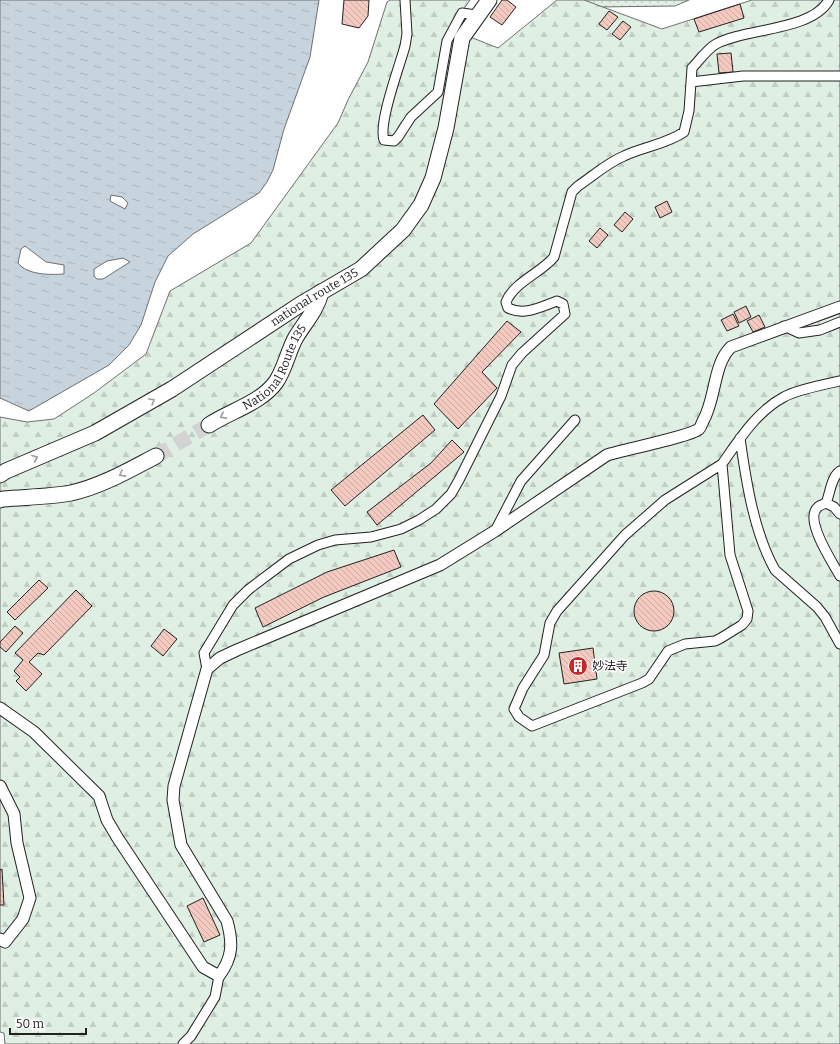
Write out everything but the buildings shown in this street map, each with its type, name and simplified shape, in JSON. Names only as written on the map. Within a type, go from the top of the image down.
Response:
[{"type":"highway","name":"national route 135","points":[[0,475],[95,433],[172,389],[321,292],[361,269],[403,230],[421,205],[433,178],[446,128],[462,38],[476,16],[489,0]]},
{"type":"highway","name":"National Route 135","points":[[209,425],[256,400],[276,382],[295,338],[318,304],[321,292]]},
{"type":"highway","points":[[0,500],[70,493],[89,488],[110,480],[156,456]]},
{"type":"street","points":[[405,0],[407,34],[405,46],[384,120],[382,134],[384,140],[388,141],[394,140],[398,137],[412,117],[438,92],[447,41],[462,13],[476,16]]},
{"type":"street","points":[[183,1044],[191,1036],[215,997],[219,976],[228,964],[231,951],[230,933],[227,921],[181,845],[173,800],[174,786],[206,669],[204,653],[233,606],[248,590],[289,559],[318,545],[335,540],[371,537],[401,529],[436,509],[451,494],[501,396],[512,365],[522,353],[565,314],[564,304],[557,301],[533,310],[517,312],[508,308],[506,302],[509,296],[554,257],[572,192],[578,186],[622,157],[646,146],[676,137],[684,132],[689,111],[692,68],[715,44],[796,22],[825,7],[828,0]]},
{"type":"street","points":[[692,82],[743,76],[840,76]]},
{"type":"street","points":[[206,669],[220,658],[237,650],[440,565],[495,531],[607,455],[624,449],[686,435],[699,429],[709,410],[723,355],[731,347],[784,326],[840,307]]},
{"type":"street","points":[[784,326],[799,333],[820,330],[840,322]]},
{"type":"street","points":[[722,464],[730,555],[748,611],[747,619],[742,625],[715,641],[685,644],[668,651],[649,679],[642,683],[532,726],[519,717],[514,709],[523,688],[544,655],[550,623],[557,612],[625,535],[665,500],[722,464],[752,423],[786,396],[840,381]]},
{"type":"street","points":[[495,531],[521,481],[575,420]]},
{"type":"street","points":[[740,438],[745,470],[760,537],[770,562],[775,570],[817,607],[825,617],[840,644]]},
{"type":"street","points":[[840,471],[833,480],[835,493],[826,503],[817,507],[814,512],[816,531],[840,576]]},
{"type":"street","points":[[826,503],[834,507],[840,514]]},
{"type":"street","points":[[0,708],[34,732],[99,796],[107,820],[117,837],[203,967],[219,976]]},
{"type":"street","points":[[0,786],[14,814],[17,843],[30,898],[23,919],[2,943]]},
{"type":"green space","points":[[390,0],[470,0],[450,29],[498,48],[557,0],[584,0],[662,29],[752,0],[840,0],[840,1044],[5,1044],[4,1033],[0,1032],[0,417],[27,422],[54,419],[94,393],[146,354],[170,291],[251,243],[338,123],[368,62],[387,2]]},
{"type":"green space","points":[[581,0],[689,0],[675,6],[597,7]]},
{"type":"water","points":[[0,0],[319,0],[310,57],[284,129],[273,170],[259,193],[193,234],[168,256],[155,282],[141,325],[129,345],[109,365],[29,411],[0,398]],"holes":[[[111,195],[122,197],[128,203],[125,209],[110,201]],[[25,246],[46,262],[64,265],[64,274],[46,274],[27,270],[18,263],[21,249]],[[123,258],[130,262],[103,279],[97,279],[94,276],[94,269],[107,261]]]},
{"type":"tunnel","points":[[156,456],[209,425]]},
{"type":"place","name":"妙法寺","points":[[578,666]]}]
